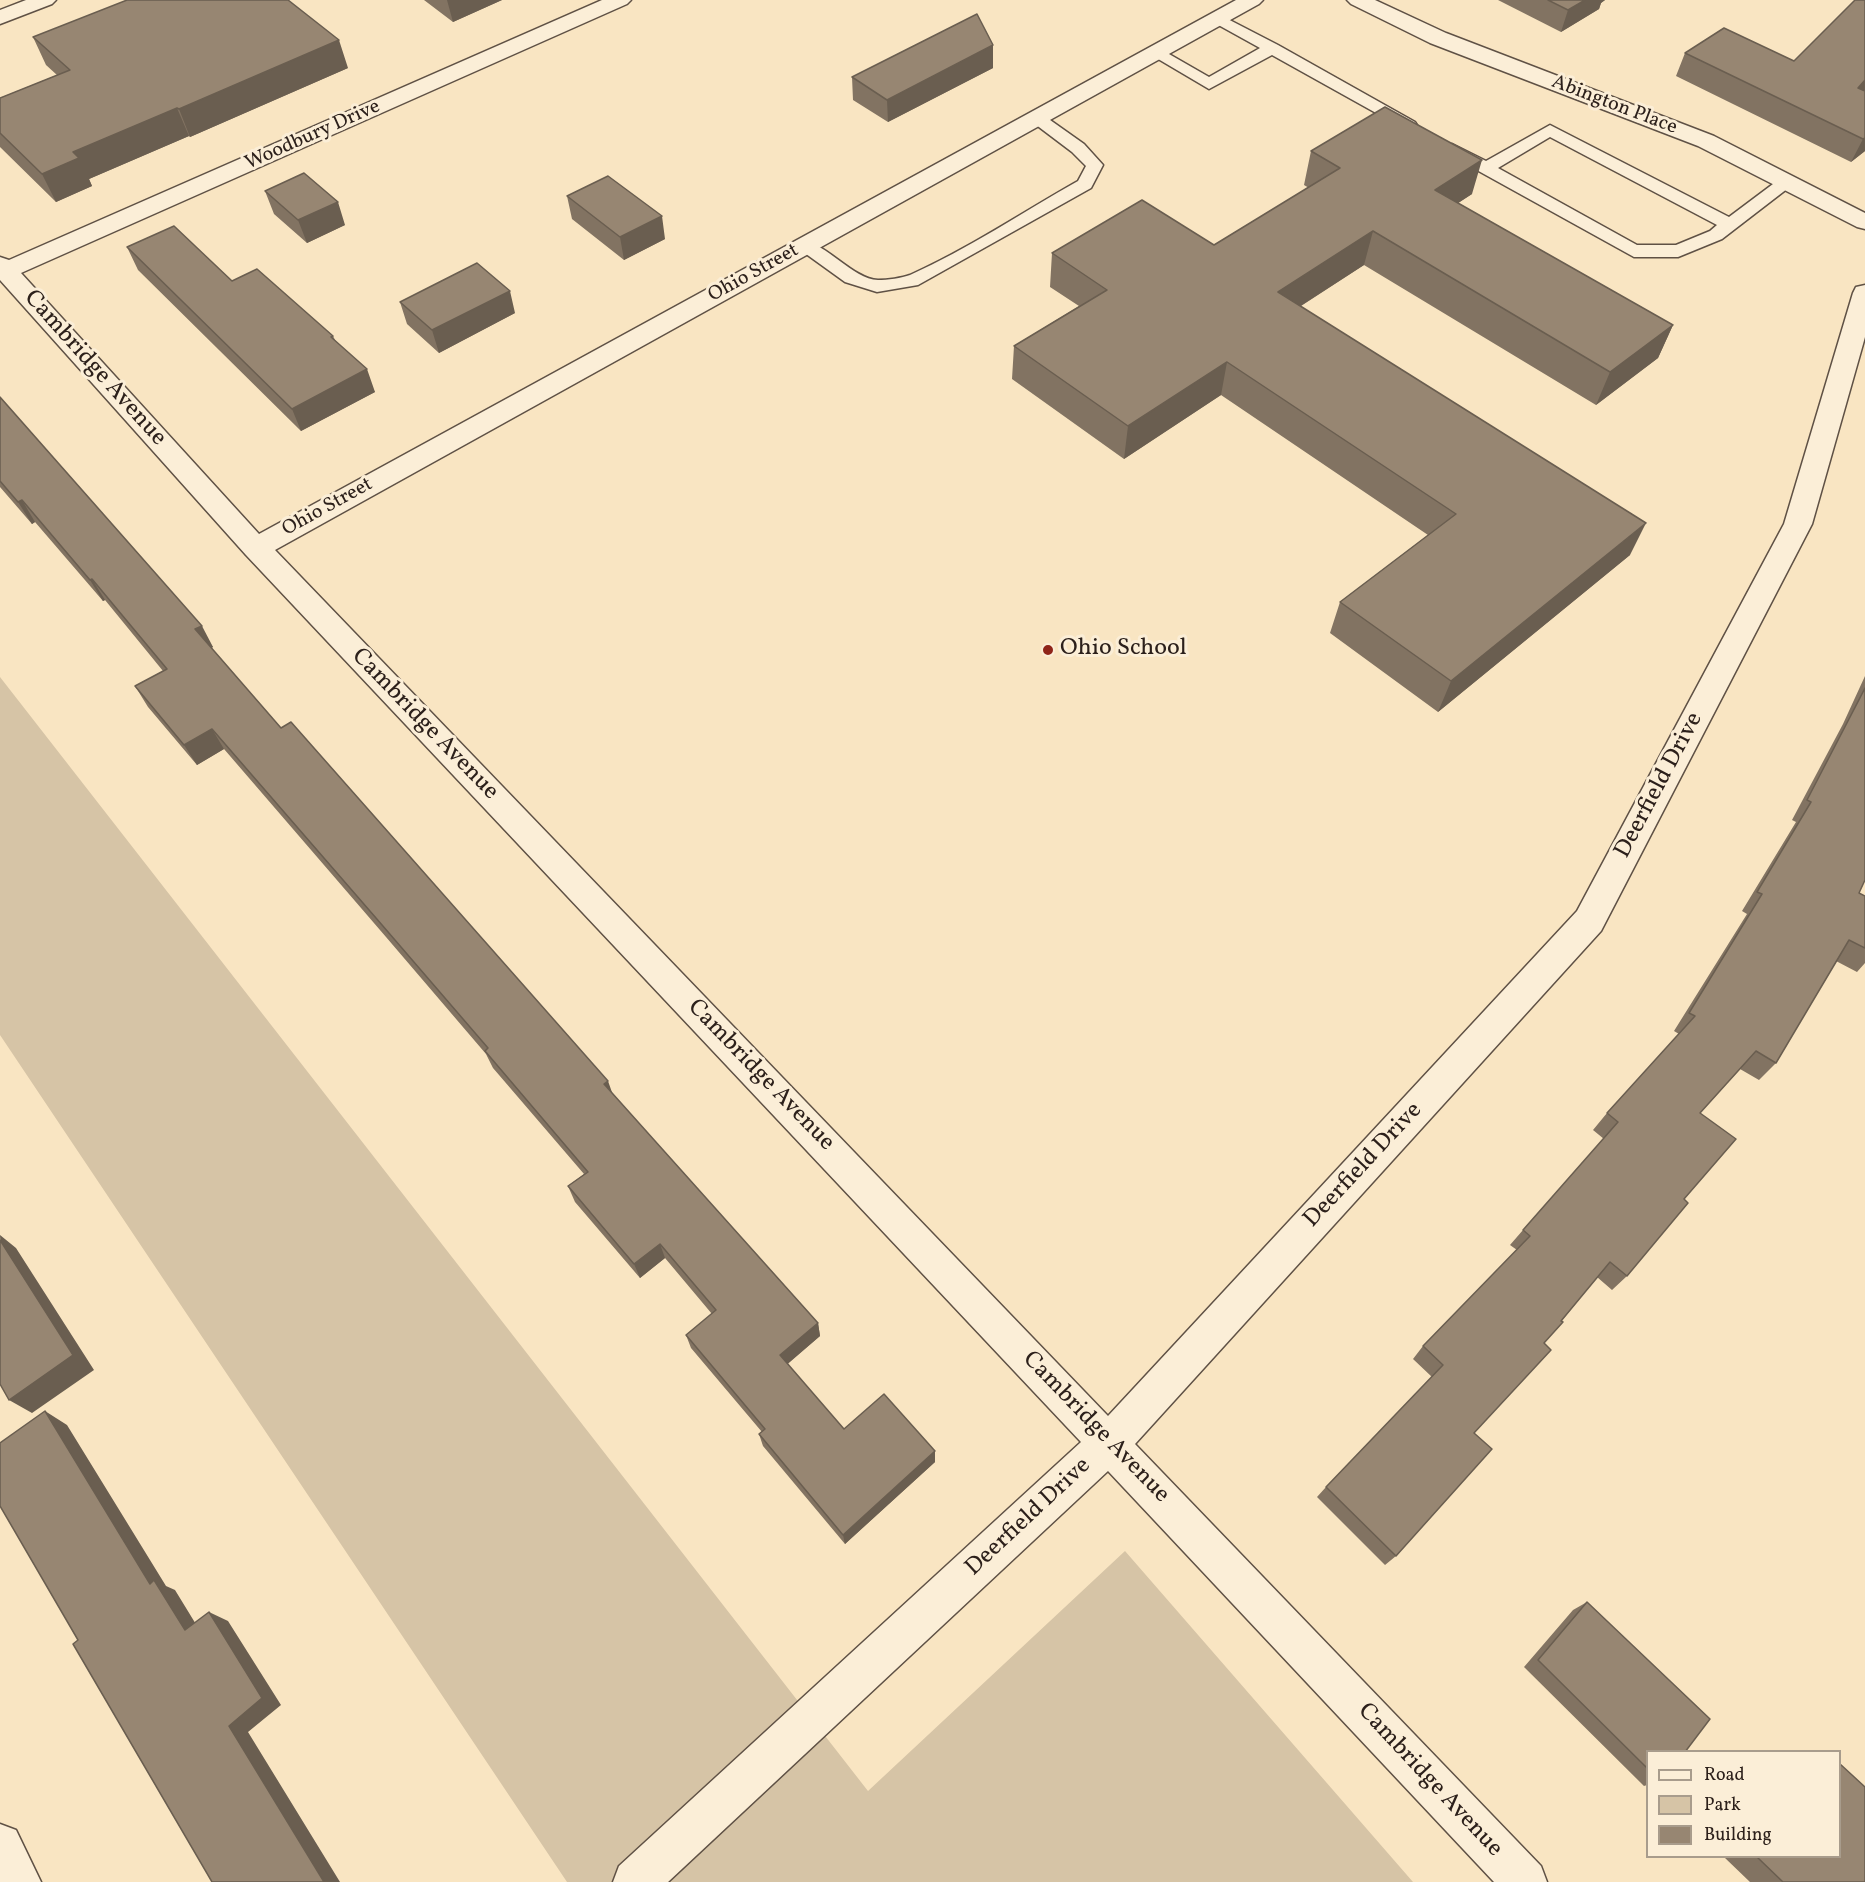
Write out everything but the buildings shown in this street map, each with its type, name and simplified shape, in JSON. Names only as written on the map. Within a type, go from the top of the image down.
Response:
[{"type":"street","points":[[0,18],[45,0]]},
{"type":"street","name":"Woodbury Drive","points":[[3,268],[620,0]]},
{"type":"street","name":"Ohio Street","points":[[256,548],[1252,0]]},
{"type":"street","name":"Abington Place","points":[[1358,0],[1438,38],[1706,141],[1865,222]]},
{"type":"street","name":"Cambridge Avenue","points":[[3,268],[256,548],[1525,1882]]},
{"type":"street","name":"Deerfield Drive","points":[[635,1882],[1109,1443],[1589,921],[1798,524],[1865,293]]},
{"type":"street","points":[[0,1846],[19,1882]]},
{"type":"lane","points":[[1218,19],[1634,251],[1678,250],[1716,235],[1787,182]]},
{"type":"lane","points":[[1156,53],[1209,84],[1272,48]]},
{"type":"lane","points":[[804,246],[851,278],[877,286],[912,281],[974,249],[1085,184],[1095,165],[1078,147],[1037,118]]},
{"type":"lane","points":[[1486,168],[1550,130],[1728,224]]},
{"type":"green space","points":[[0,677],[868,1791],[1125,1551],[1413,1882],[567,1882],[0,1035]]},
{"type":"place","name":"Ohio School","points":[[1048,650]]}]
